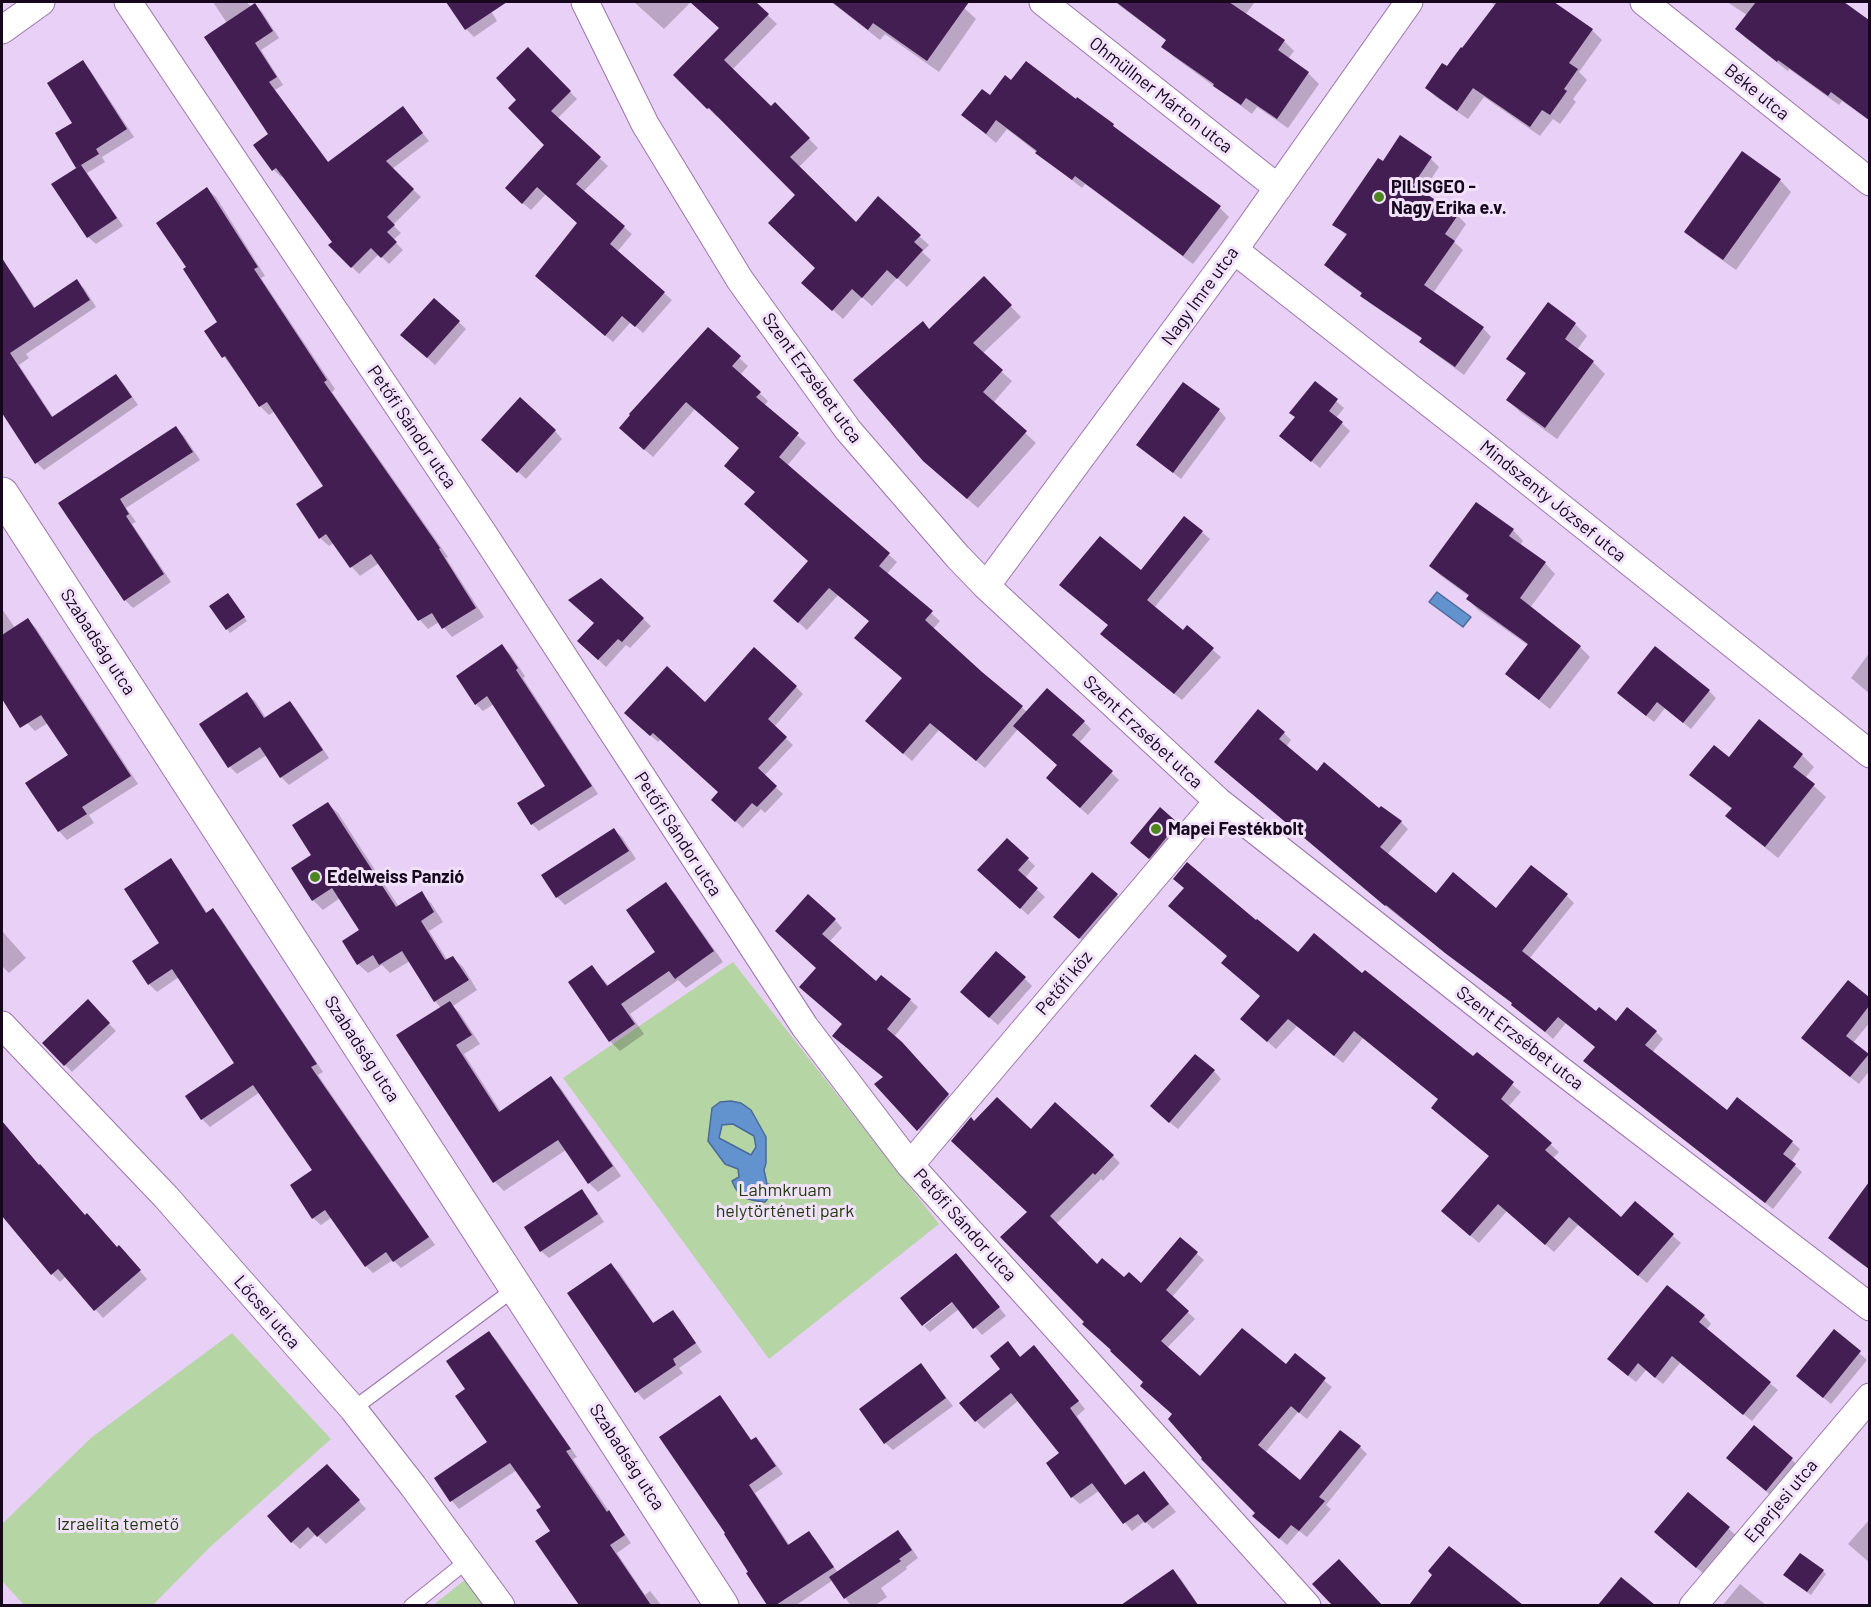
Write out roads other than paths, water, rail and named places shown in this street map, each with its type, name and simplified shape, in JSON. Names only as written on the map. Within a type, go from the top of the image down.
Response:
[{"type":"street","points":[[2,30],[41,2]]},
{"type":"street","name":"Petőfi Sándor utca","points":[[128,2],[475,520],[805,1027],[910,1165],[1307,1605]]},
{"type":"street","name":"Szent Erzsébet utca","points":[[585,2],[645,124],[740,280],[848,430],[986,586],[1218,801],[1555,1066],[1869,1306]]},
{"type":"street","name":"Ohmüllner Márton utca","points":[[1043,2],[1278,188]]},
{"type":"street","name":"Nagy Imre utca","points":[[986,586],[1234,250],[1409,2]]},
{"type":"street","name":"Béke utca","points":[[1644,2],[1869,182]]},
{"type":"street","name":"Mindszenty József utca","points":[[1234,250],[1478,441],[1869,754]]},
{"type":"street","name":"Szabadság utca","points":[[2,494],[722,1605]]},
{"type":"street","name":"Petőfi köz","points":[[910,1165],[1218,801]]},
{"type":"street","name":"Lőcsei utca","points":[[2,1025],[166,1197],[353,1409],[501,1605]]},
{"type":"street","name":"Eperjesi utca","points":[[1693,1605],[1869,1397]]},
{"type":"lane","points":[[353,1409],[517,1287]]},
{"type":"lane","points":[[411,1605],[467,1561]]},
{"type":"water","points":[[1437,592],[1471,617],[1463,627],[1429,602]]},
{"type":"water","points":[[720,1102],[741,1103],[751,1110],[766,1137],[764,1170],[767,1184],[772,1185],[772,1193],[765,1202],[744,1198],[738,1192],[732,1181],[739,1177],[738,1169],[725,1164],[708,1141],[712,1108]],"holes":[[[733,1124],[754,1136],[756,1147],[751,1155],[719,1138],[722,1125]]]},
{"type":"place","name":"PILISGEO - Nagy Erika e.v.","points":[[1379,197]]},
{"type":"place","name":"Mapei Festékbolt","points":[[1156,829]]},
{"type":"place","name":"Edelweiss Panzió","points":[[315,877]]},
{"type":"park label","name":"Lahmkruam helytörténeti park","points":[[785,1200]]},
{"type":"park label","name":"Izraelita temető","points":[[118,1524]]}]
